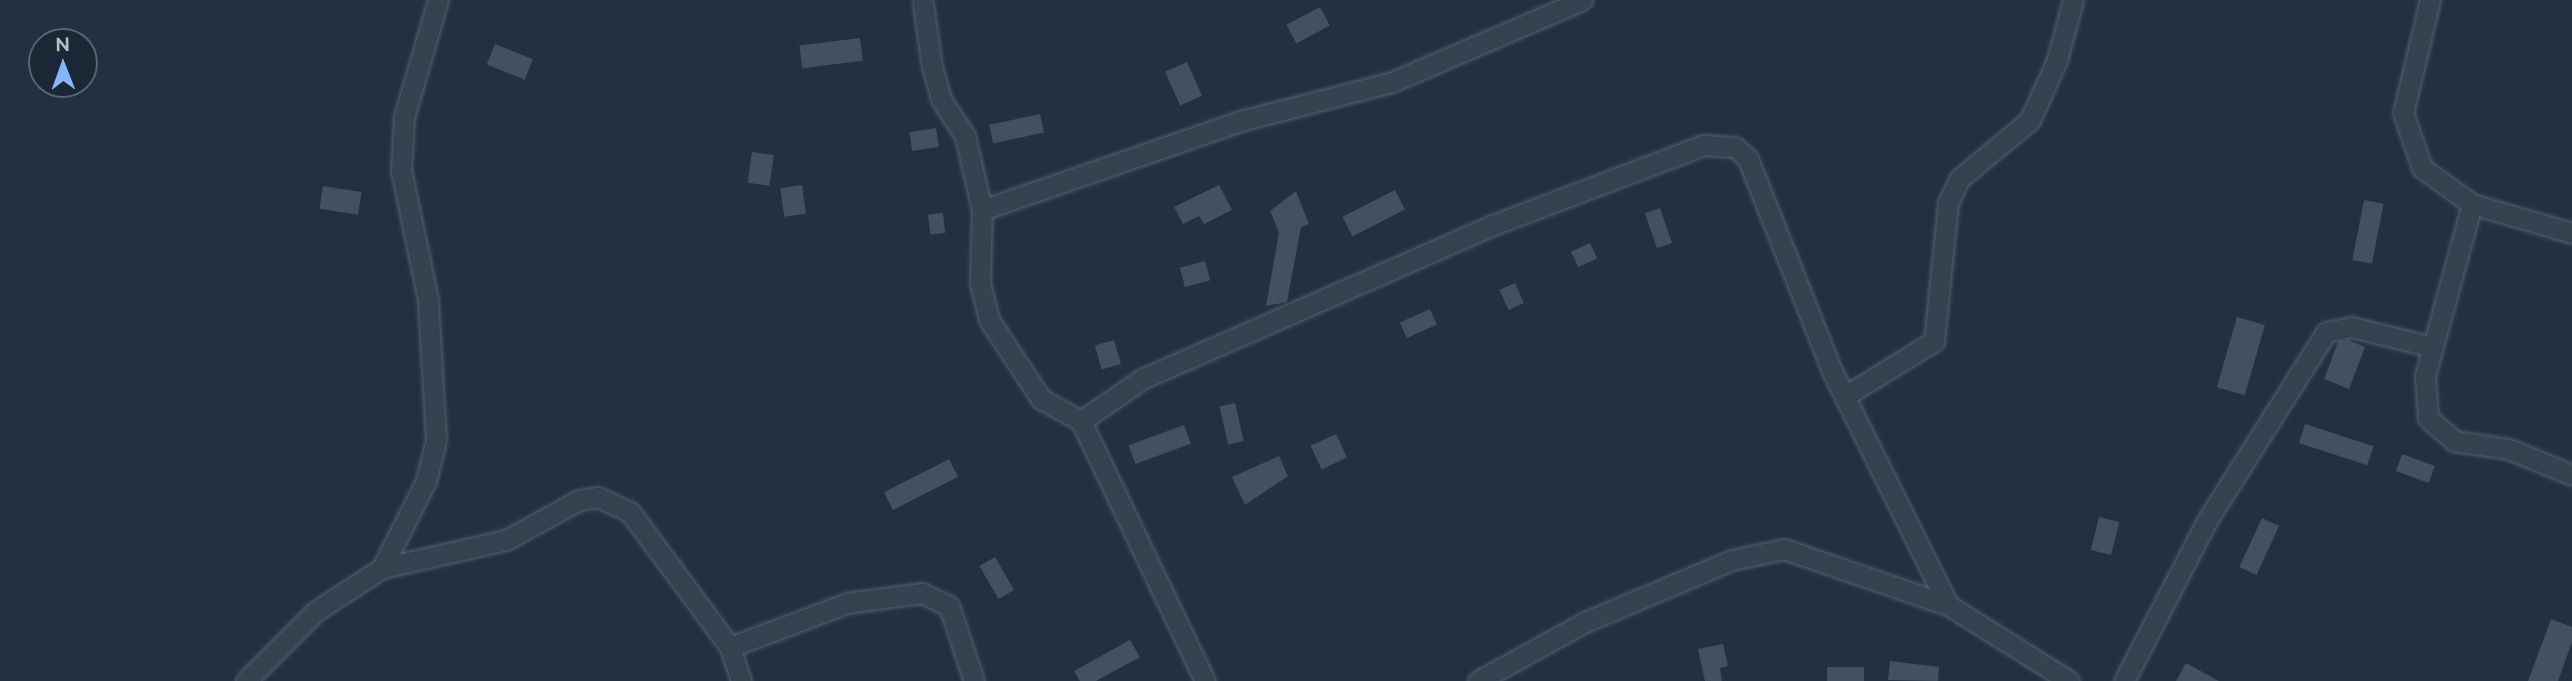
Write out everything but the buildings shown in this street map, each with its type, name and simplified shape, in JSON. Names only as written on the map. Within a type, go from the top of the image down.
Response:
[{"type":"street","points":[[382,568],[426,481],[436,440],[428,300],[401,170],[404,117],[438,0]]},
{"type":"street","points":[[982,210],[1244,120],[1392,82],[1582,0]]},
{"type":"street","points":[[1844,396],[1934,341],[1948,203],[1959,180],[2030,120],[2057,60],[2073,0]]},
{"type":"street","points":[[2430,0],[2403,113],[2422,168],[2472,204],[2572,233]]},
{"type":"street","points":[[923,4],[932,67],[942,101],[965,136],[982,210],[980,283],[989,320],[1041,399],[1082,421],[1205,681]]},
{"type":"street","points":[[1082,421],[1142,379],[1493,225],[1723,143],[1748,159],[1844,396],[1948,605]]},
{"type":"street","points":[[2472,204],[2433,347],[2422,399],[2428,418],[2454,441],[2509,449],[2572,475]]},
{"type":"street","points":[[2124,681],[2208,519],[2326,332],[2351,327],[2433,347]]},
{"type":"street","points":[[246,681],[316,611],[382,568],[506,540],[579,500],[616,500],[730,647],[741,681]]},
{"type":"street","points":[[1478,681],[1584,622],[1763,551],[1806,553],[1948,605],[2069,681]]},
{"type":"street","points":[[730,647],[847,603],[922,593],[949,606],[974,681]]}]
